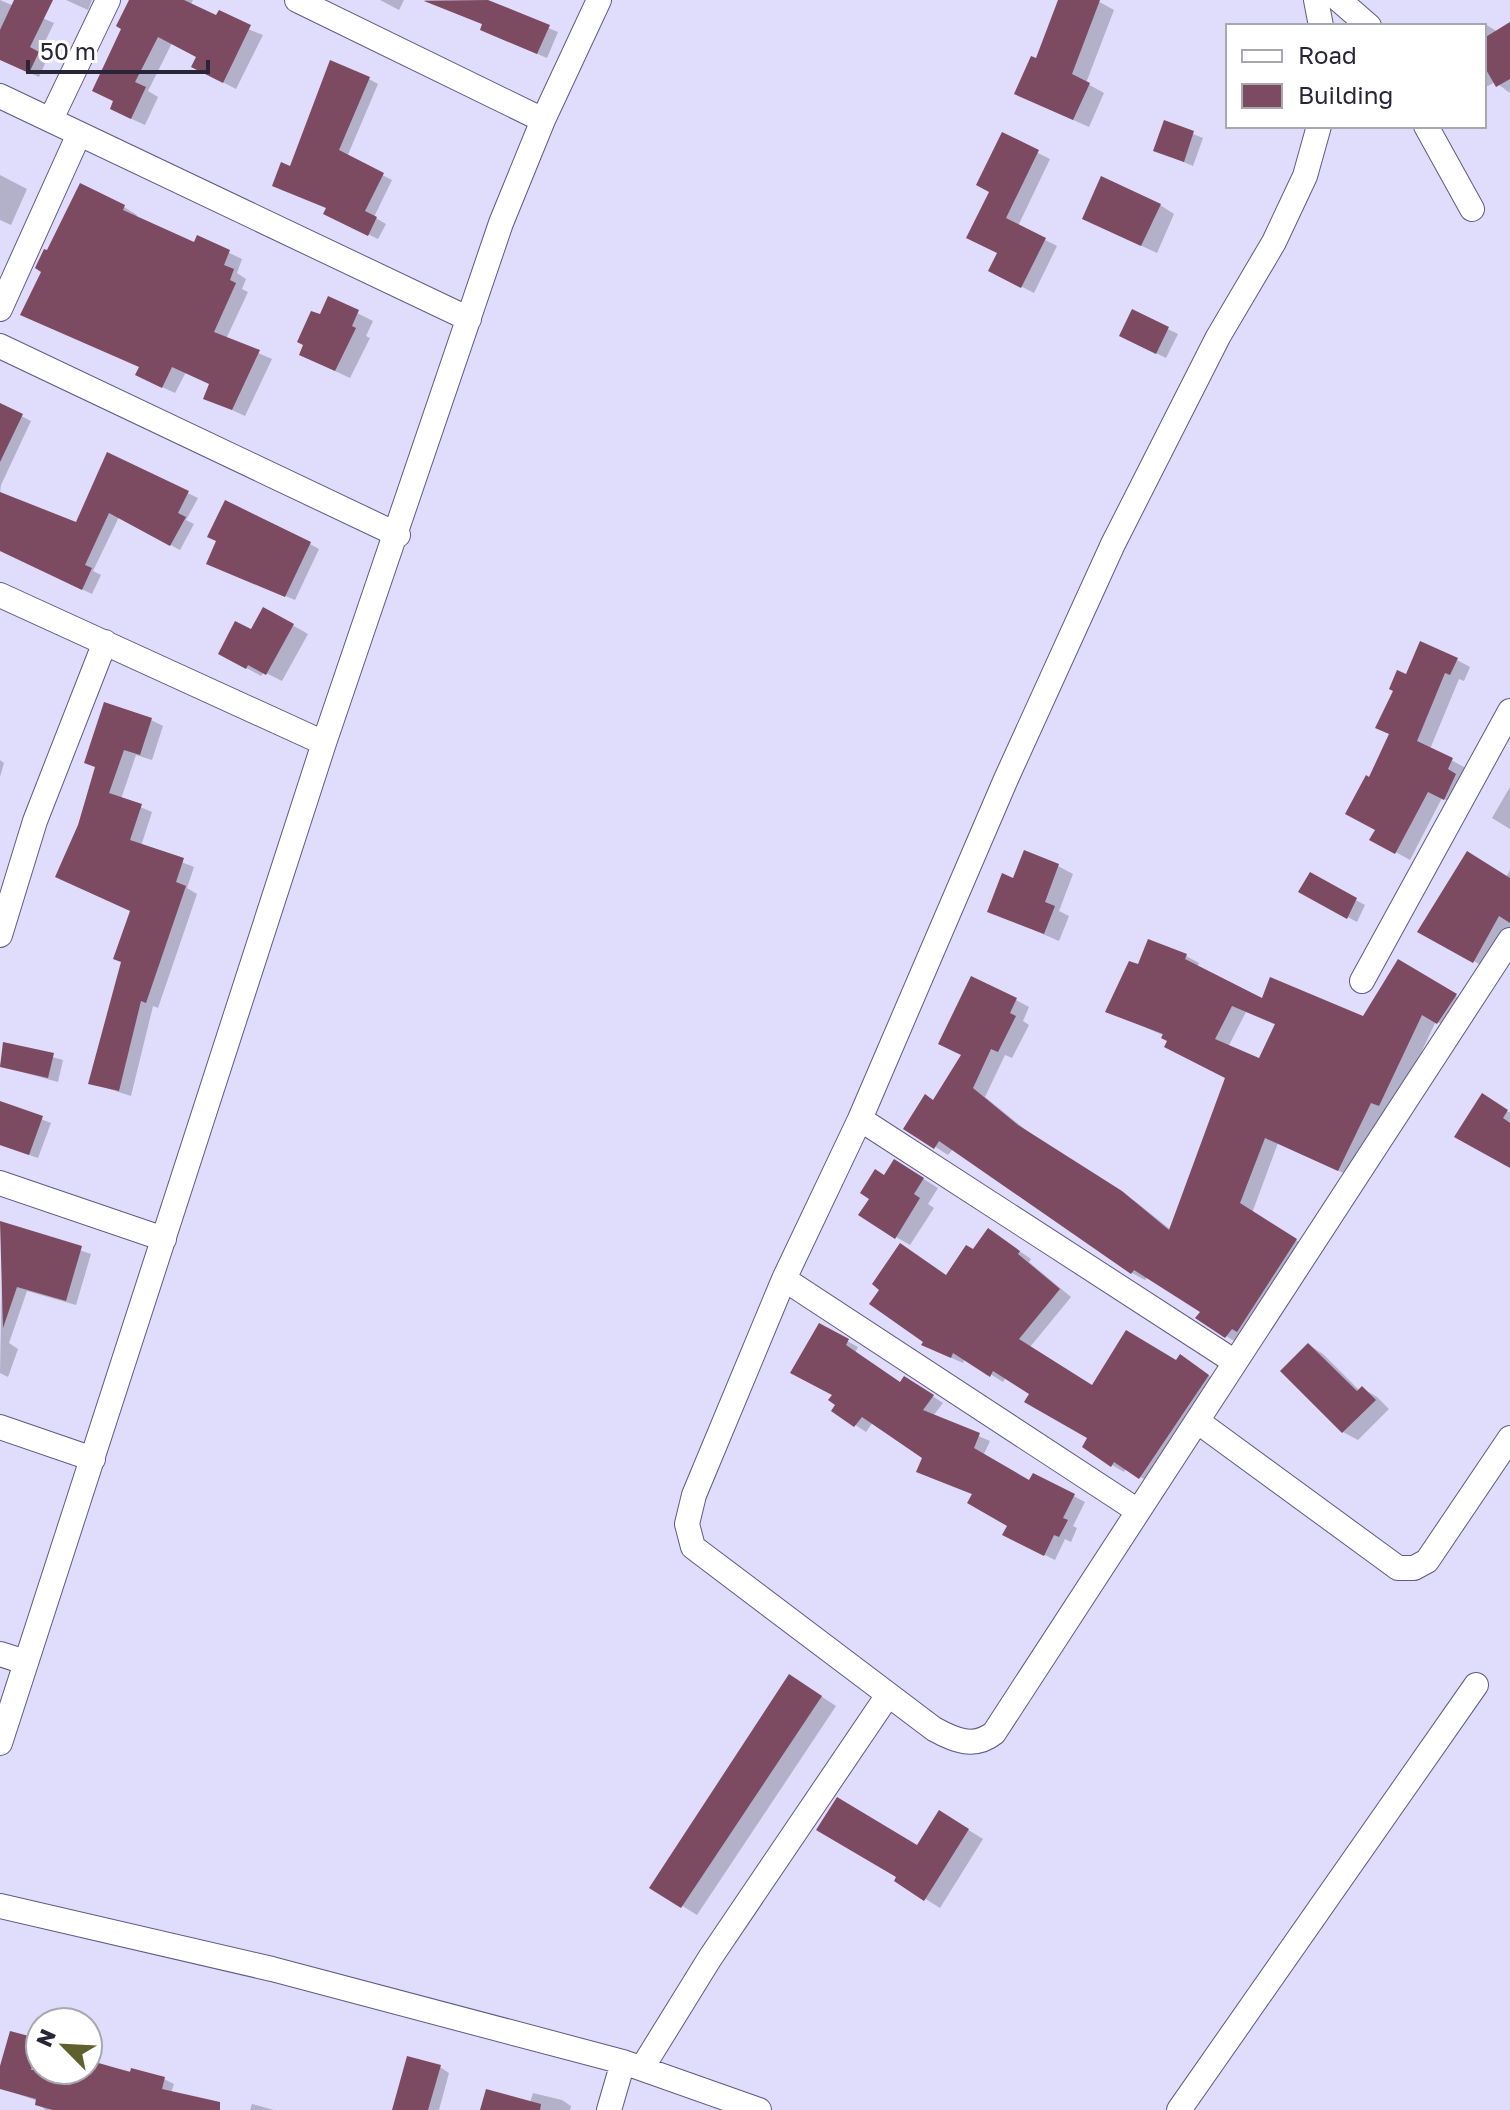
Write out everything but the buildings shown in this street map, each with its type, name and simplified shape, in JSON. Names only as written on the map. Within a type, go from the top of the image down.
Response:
[{"type":"street","points":[[51,119],[108,0]]},
{"type":"street","points":[[297,0],[543,120]]},
{"type":"street","points":[[0,1743],[324,743],[398,535],[501,223],[543,120],[599,0]]},
{"type":"street","points":[[1316,0],[1321,24]]},
{"type":"street","points":[[1339,0],[1367,24]]},
{"type":"street","points":[[0,96],[469,319]]},
{"type":"street","points":[[1318,128],[1305,176],[1274,242],[1218,337],[1146,474],[1006,779],[860,1119],[784,1279],[694,1495],[687,1536],[693,1547],[888,1695],[956,1741],[985,1740],[994,1733],[1510,940]]},
{"type":"street","points":[[1427,128],[1472,209]]},
{"type":"street","points":[[0,309],[79,134]]},
{"type":"street","points":[[0,346],[398,535]]},
{"type":"street","points":[[0,595],[324,743]]},
{"type":"street","points":[[0,935],[35,821],[105,642]]},
{"type":"street","points":[[1362,981],[1510,711]]},
{"type":"street","points":[[860,1119],[1235,1362]]},
{"type":"street","points":[[0,1183],[164,1239]]},
{"type":"street","points":[[784,1279],[1138,1511]]},
{"type":"street","points":[[1197,1421],[1398,1568],[1414,1568],[1427,1561],[1510,1438]]},
{"type":"street","points":[[0,1427],[93,1459]]},
{"type":"street","points":[[0,1654],[25,1662]]},
{"type":"street","points":[[1179,2110],[1476,1685]]},
{"type":"street","points":[[609,2110],[633,2065],[710,1958],[888,1695]]},
{"type":"street","points":[[0,1906],[272,1969],[633,2065],[759,2110]]}]
